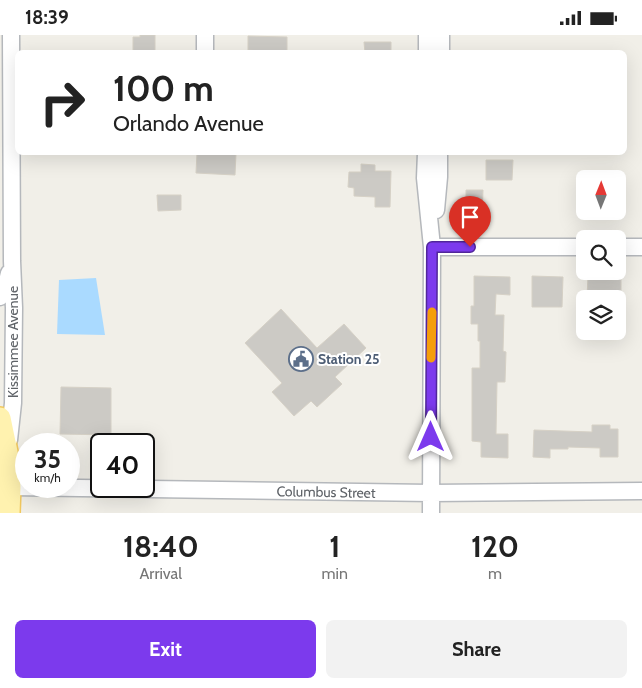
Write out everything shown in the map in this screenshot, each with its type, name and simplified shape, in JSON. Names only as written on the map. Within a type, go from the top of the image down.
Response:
[{"type":"main road","name":"Kissimmee Avenue","points":[[0,418],[7,452],[10,487],[9,513]]},
{"type":"street","name":"Kissimmee Avenue","points":[[7,452],[13,403],[14,308],[12,261],[15,101],[11,35]]},
{"type":"street","points":[[205,35],[205,50]]},
{"type":"street","points":[[427,35],[427,50]]},
{"type":"street","points":[[441,35],[441,50]]},
{"type":"street","points":[[426,155],[432,247],[431,513]]},
{"type":"street","points":[[432,247],[439,177],[439,155]]},
{"type":"street","points":[[432,247],[576,247]]},
{"type":"street","points":[[626,247],[642,247]]},
{"type":"street","name":"Kissimmee Avenue","points":[[0,297],[6,290],[12,261]]},
{"type":"street","points":[[0,338],[6,330],[14,308]]},
{"type":"street","name":"Columbus Street","points":[[10,487],[431,493],[642,491]]},
{"type":"water","points":[[96,278],[105,335],[57,334],[59,280]]},
{"type":"building","points":[[140,35],[155,35],[155,50],[133,50],[133,37],[140,37]]},
{"type":"building","points":[[248,36],[287,37],[287,50],[248,50]]},
{"type":"building","points":[[364,42],[391,42],[391,50],[365,50]]},
{"type":"building","points":[[197,155],[236,155],[235,175],[196,173]]},
{"type":"building","points":[[486,160],[513,160],[512,180],[486,180]]},
{"type":"building","points":[[361,164],[375,165],[375,171],[391,171],[390,207],[375,207],[375,197],[354,196],[354,188],[348,187],[349,172],[361,172]]},
{"type":"building","points":[[466,190],[483,190],[482,220],[466,219]]},
{"type":"building","points":[[157,195],[181,195],[181,210],[158,211]]},
{"type":"building","points":[[474,276],[510,277],[510,295],[496,294],[495,315],[504,315],[503,351],[506,352],[505,382],[497,382],[496,434],[508,434],[508,458],[481,457],[481,442],[472,441],[472,368],[480,368],[478,324],[471,324],[471,306],[474,306]]},
{"type":"building","points":[[532,276],[563,277],[562,307],[532,307]]},
{"type":"building","points":[[588,280],[621,280],[621,290],[587,290]]},
{"type":"building","points":[[281,309],[317,348],[344,324],[366,348],[335,377],[342,384],[317,407],[311,401],[294,416],[272,392],[282,383],[245,343]]},
{"type":"building","points":[[61,387],[111,388],[111,433],[90,433],[90,435],[60,433]]},
{"type":"building","points":[[592,425],[610,425],[610,429],[618,429],[618,457],[600,457],[600,448],[568,447],[568,449],[550,449],[550,458],[533,457],[534,430],[592,432]]},
{"type":"slow traffic","points":[[431,358],[432,312]]},
{"type":"place","name":"Station 25","points":[[301,359]]},
{"type":"route","points":[[431,437],[432,247],[470,247]]}]
